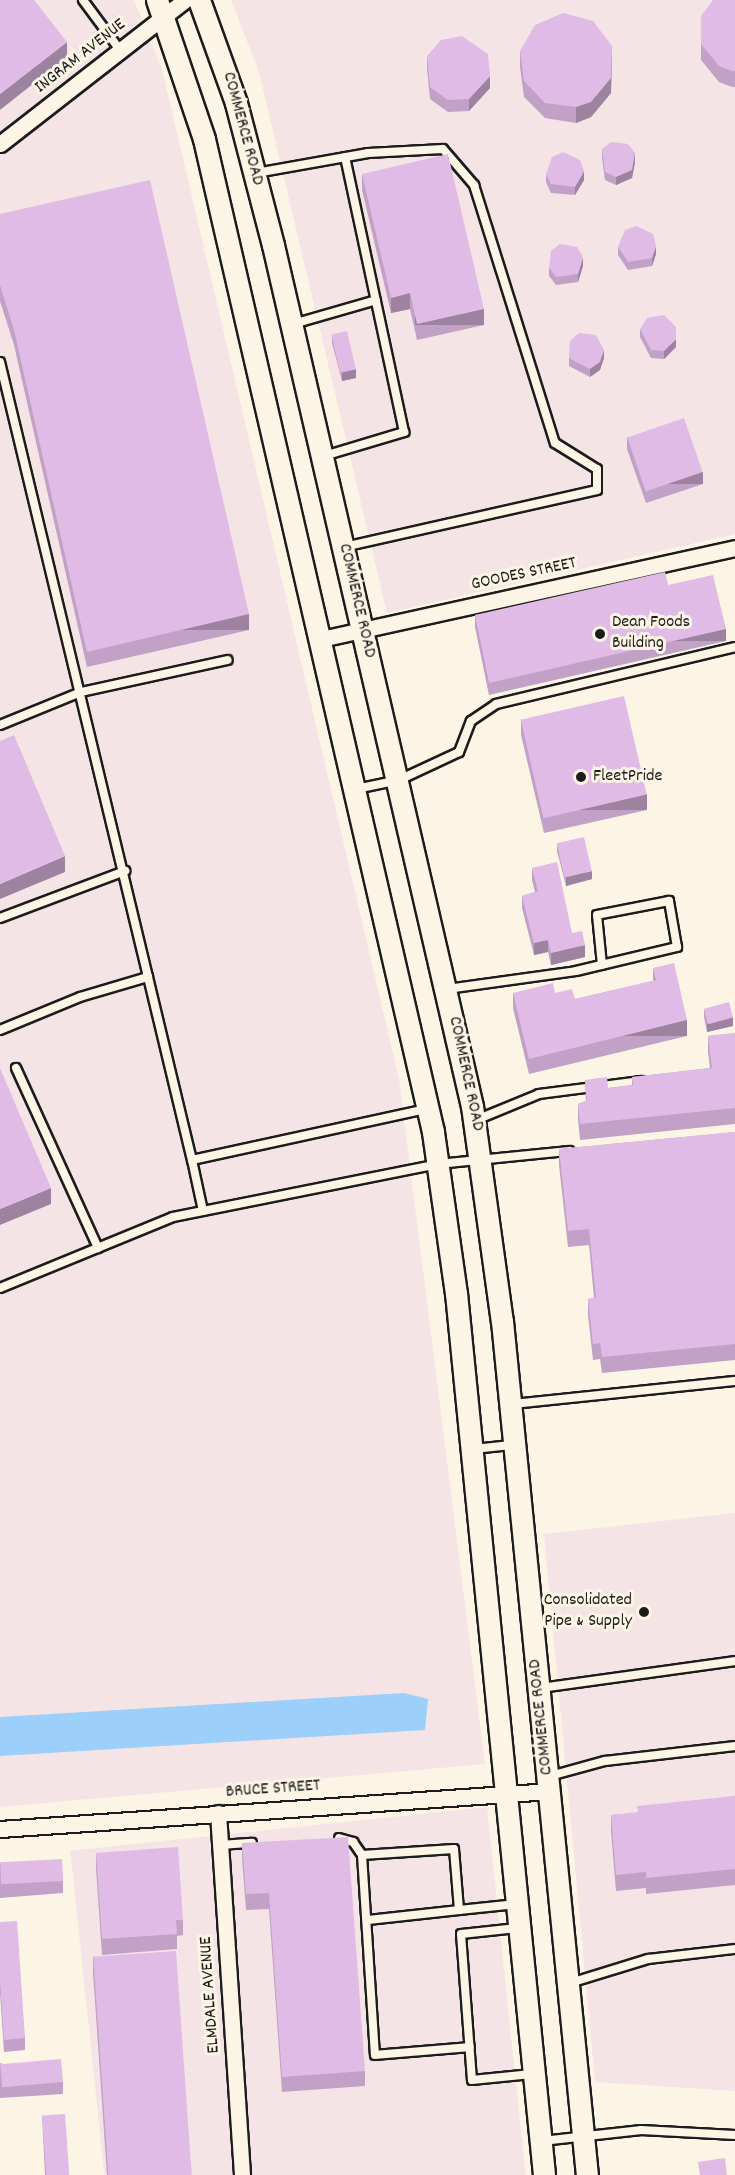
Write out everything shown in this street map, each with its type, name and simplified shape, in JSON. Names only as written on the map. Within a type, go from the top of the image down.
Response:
[{"type":"main road","name":"COMMERCE ROAD","points":[[199,0],[226,69],[255,174],[399,780],[475,1120],[510,1404],[587,2175]]},
{"type":"main road","points":[[161,8],[204,139],[356,789],[428,1108],[438,1164],[472,1449],[544,2175]]},
{"type":"street","name":"INGRAM AVENUE","points":[[0,144],[120,50],[161,8],[185,0]]},
{"type":"street","name":"GOODES STREET","points":[[321,639],[735,548]]},
{"type":"street","name":"BRUCE STREET","points":[[0,1829],[506,1793],[549,1783]]},
{"type":"street","name":"ELMDALE AVENUE","points":[[218,1814],[242,2175]]},
{"type":"lane","points":[[83,0],[120,50]]},
{"type":"lane","points":[[255,174],[345,158],[443,149],[474,185],[555,443],[597,469],[597,490],[344,547]]},
{"type":"lane","points":[[322,457],[404,432],[345,158]]},
{"type":"lane","points":[[291,324],[376,300]]},
{"type":"lane","points":[[0,362],[125,872],[203,1212]]},
{"type":"lane","points":[[356,789],[399,780],[459,753],[471,721],[496,704],[735,647]]},
{"type":"lane","points":[[0,725],[81,692],[228,660]]},
{"type":"lane","points":[[0,918],[125,872]]},
{"type":"lane","points":[[447,989],[602,965],[677,947],[669,901],[597,915],[602,965]]},
{"type":"lane","points":[[0,1030],[80,997],[148,977]]},
{"type":"lane","points":[[16,1068],[98,1248]]},
{"type":"lane","points":[[475,1120],[539,1094],[653,1079]]},
{"type":"lane","points":[[192,1160],[428,1108]]},
{"type":"lane","points":[[0,1288],[173,1217],[438,1164],[585,1149]]},
{"type":"lane","points":[[510,1404],[735,1381]]},
{"type":"lane","points":[[472,1449],[514,1444]]},
{"type":"lane","points":[[539,1688],[735,1661]]},
{"type":"lane","points":[[549,1783],[605,1761],[735,1746]]},
{"type":"lane","points":[[326,1839],[353,1842],[362,1856],[368,1920],[375,2055],[470,2047]]},
{"type":"lane","points":[[220,1845],[268,1842]]},
{"type":"lane","points":[[362,1856],[454,1849],[459,1910]]},
{"type":"lane","points":[[368,1920],[517,1904]]},
{"type":"lane","points":[[519,1928],[461,1934],[472,2080],[534,2074]]},
{"type":"lane","points":[[568,1983],[648,1959],[735,1949]]},
{"type":"lane","points":[[540,2141],[641,2130],[735,2134]]},
{"type":"shaded area","points":[[0,0],[134,0],[162,69],[399,1079],[485,1764],[0,1807]]},
{"type":"shaded area","points":[[231,0],[735,0],[735,534],[387,613],[259,72]]},
{"type":"shaded area","points":[[735,1513],[735,2091],[595,2082],[544,1534]]},
{"type":"shaded area","points":[[487,1807],[526,2175],[104,2175],[70,1851]]},
{"type":"water","points":[[404,1693],[428,1699],[425,1730],[0,1756],[0,1717]]},
{"type":"building","points":[[0,0],[18,0],[0,14]]},
{"type":"building","points":[[18,0],[34,0],[67,42],[0,94],[0,14]]},
{"type":"building","points":[[713,0],[735,0],[735,71],[719,66],[701,44],[701,16]]},
{"type":"building","points":[[563,13],[593,21],[612,46],[611,78],[591,102],[576,107],[545,103],[524,81],[520,51],[535,25]]},
{"type":"building","points":[[462,36],[488,54],[490,76],[469,99],[448,100],[430,87],[427,56],[441,40]]},
{"type":"building","points":[[611,142],[628,144],[635,153],[632,170],[616,177],[605,172],[602,149]]},
{"type":"building","points":[[563,152],[580,160],[584,171],[575,187],[551,184],[546,174],[552,157]]},
{"type":"building","points":[[448,154],[484,309],[417,324],[410,293],[391,298],[362,174]]},
{"type":"building","points":[[150,180],[249,614],[87,652],[14,330],[0,285],[0,214]]},
{"type":"building","points":[[636,226],[653,234],[656,246],[652,258],[628,262],[618,247],[625,230]]},
{"type":"building","points":[[560,244],[577,247],[583,257],[578,274],[556,277],[549,268],[551,251]]},
{"type":"building","points":[[664,315],[676,327],[676,339],[664,351],[651,350],[640,329],[647,318]]},
{"type":"building","points":[[347,331],[356,369],[340,373],[331,335]]},
{"type":"building","points":[[579,333],[596,335],[604,350],[600,362],[590,369],[569,358],[570,341]]},
{"type":"building","points":[[684,418],[703,472],[646,491],[627,438]]},
{"type":"building","name":"Dean Foods Building","points":[[665,572],[668,585],[713,575],[726,629],[489,683],[475,615]]},
{"type":"building","points":[[624,696],[647,794],[543,818],[521,720]]},
{"type":"building","points":[[14,735],[65,856],[0,884],[0,741]]},
{"type":"building","points":[[584,837],[592,871],[565,877],[557,843]]},
{"type":"building","points":[[557,862],[572,933],[582,931],[585,945],[551,953],[548,940],[534,943],[522,896],[538,891],[532,868]]},
{"type":"building","points":[[674,963],[687,1020],[529,1059],[513,993],[553,983],[555,993],[572,989],[575,999],[656,980],[653,968]]},
{"type":"building","points":[[729,1002],[733,1017],[708,1024],[704,1009]]},
{"type":"building","points":[[735,1033],[735,1108],[580,1124],[578,1104],[587,1100],[585,1080],[607,1077],[608,1088],[633,1085],[632,1077],[712,1068],[708,1036]]},
{"type":"building","points":[[0,1068],[51,1188],[0,1209]]},
{"type":"building","points":[[735,1132],[735,1344],[602,1357],[600,1343],[593,1344],[588,1299],[596,1298],[589,1229],[568,1231],[559,1149]]},
{"type":"building","points":[[735,1796],[735,1869],[646,1878],[646,1872],[616,1875],[611,1815],[638,1812],[637,1806]]},
{"type":"building","points":[[348,1837],[365,2071],[282,2077],[269,1893],[246,1894],[242,1843]]},
{"type":"building","points":[[178,1847],[183,1920],[176,1920],[177,1934],[102,1939],[96,1853]]},
{"type":"building","points":[[62,1859],[63,1881],[1,1884],[0,1862]]},
{"type":"building","points":[[17,1921],[25,2038],[4,2040],[0,1981],[0,1922]]},
{"type":"building","points":[[176,1951],[192,2175],[108,2175],[93,1957]]},
{"type":"building","points":[[61,2059],[63,2082],[2,2087],[0,2064]]},
{"type":"building","points":[[65,2114],[69,2175],[46,2175],[42,2116]]},
{"type":"building","points":[[725,2158],[727,2175],[700,2175],[698,2162]]},
{"type":"place","name":"Dean Foods Building","points":[[600,634]]},
{"type":"place","name":"FleetPride","points":[[581,777]]},
{"type":"place","name":"Consolidated Pipe & Supply","points":[[644,1612]]}]
